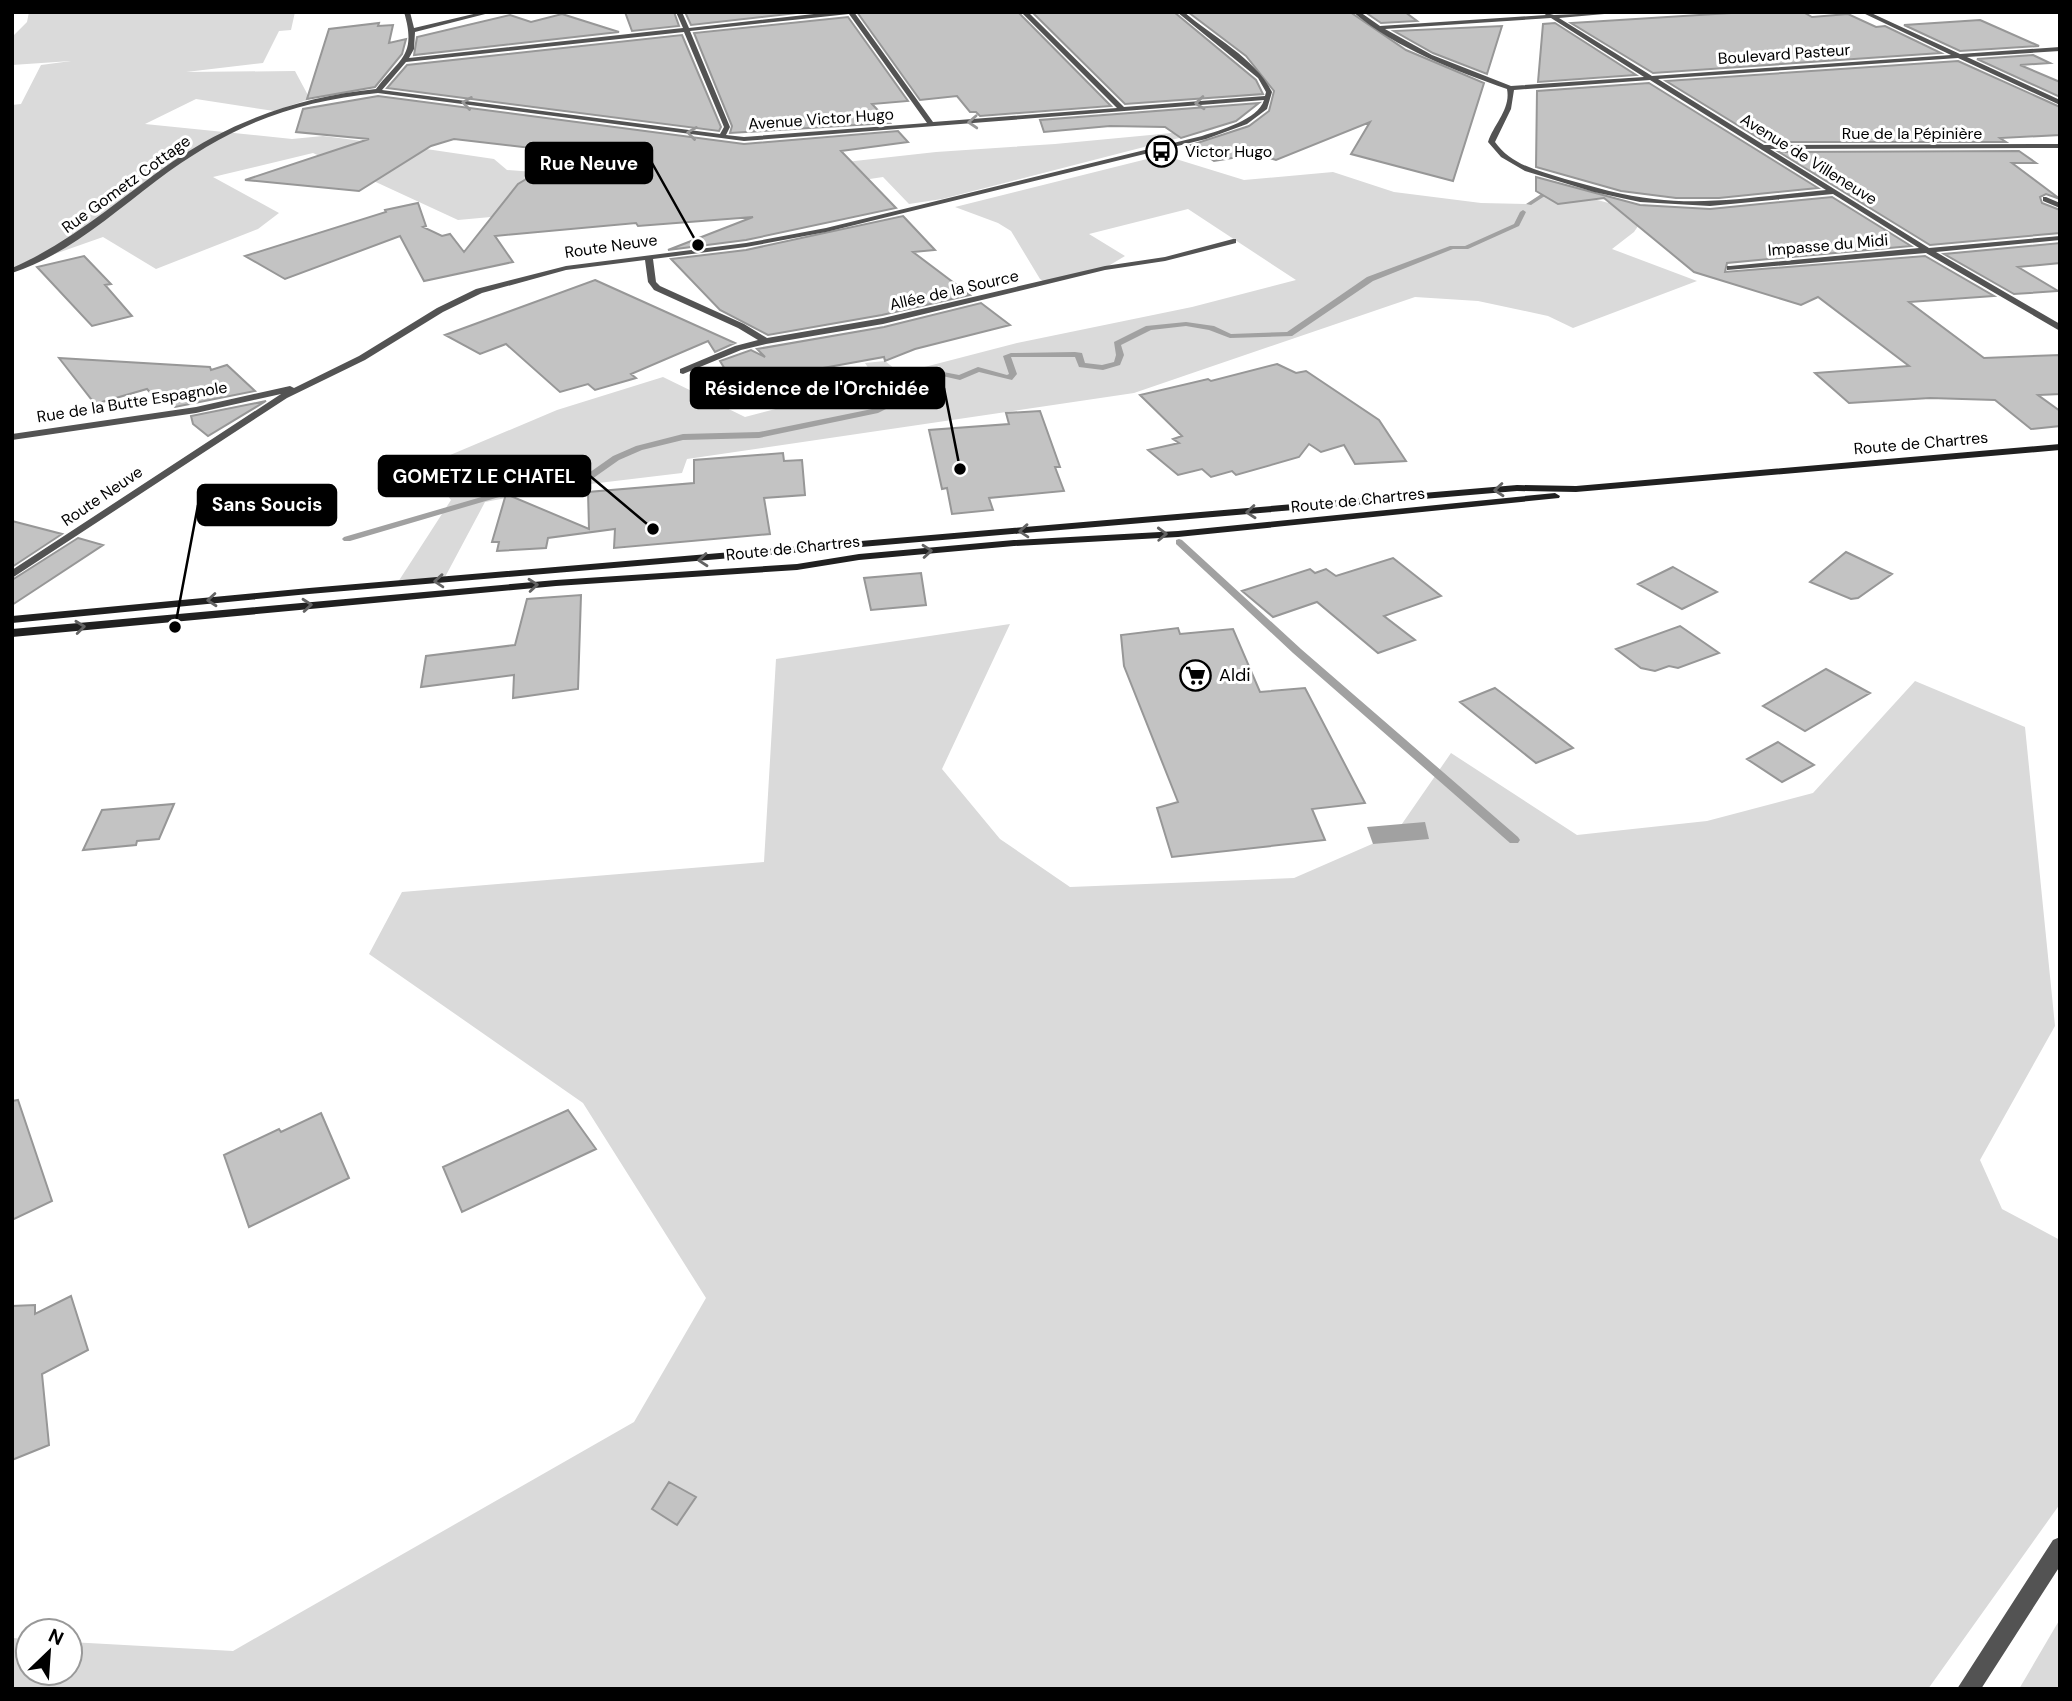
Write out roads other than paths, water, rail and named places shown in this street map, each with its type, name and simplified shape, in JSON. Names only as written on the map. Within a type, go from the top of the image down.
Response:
[{"type":"main road","name":"Route de Chartres","points":[[12,620],[309,591],[742,556],[906,539],[1517,488],[1576,489],[2060,447]]},
{"type":"main road","name":"Route de Chartres","points":[[12,634],[543,584],[797,566],[859,557],[1014,543],[1178,534],[1558,496],[1576,489]]},
{"type":"street","points":[[378,91],[407,60],[414,30],[407,12]]},
{"type":"street","points":[[414,30],[490,12]]},
{"type":"street","points":[[679,12],[727,127],[722,137]]},
{"type":"street","points":[[407,60],[850,12],[931,124]]},
{"type":"street","points":[[1024,12],[1123,110]]},
{"type":"street","points":[[1181,12],[1257,69],[1268,85],[1268,97]]},
{"type":"street","points":[[1356,12],[1377,28],[1415,48],[1510,88],[1512,94],[1509,105],[1491,142],[1497,152],[1512,163],[1630,197],[1671,203],[1834,192]]},
{"type":"street","name":"Avenue de Villeneuve","points":[[1545,12],[1927,250],[2060,328]]},
{"type":"street","points":[[1377,28],[1624,12]]},
{"type":"street","points":[[1864,12],[2060,103]]},
{"type":"street","name":"Boulevard Pasteur","points":[[1510,88],[2060,49]]},
{"type":"street","name":"Avenue Victor Hugo","points":[[378,91],[722,137],[759,139],[1268,97]]},
{"type":"street","name":"Rue Gometz Cottage","points":[[12,271],[67,245],[173,165],[239,126],[298,102],[378,91]]},
{"type":"street","points":[[2040,93],[2060,94]]},
{"type":"street","name":"Route Neuve","points":[[12,575],[205,446],[298,388],[362,358],[440,310],[480,291],[566,268],[746,245],[826,230],[1204,138],[1251,120],[1261,112],[1268,97]]},
{"type":"street","name":"Rue de la Pépinière","points":[[1765,147],[2060,146]]},
{"type":"street","points":[[2046,199],[2060,206]]},
{"type":"street","name":"Impasse du Midi","points":[[1730,268],[2060,238]]},
{"type":"street","name":"Allée de la Source","points":[[683,371],[738,348],[766,341],[850,328],[1105,268],[1165,260],[1233,241]]},
{"type":"street","points":[[649,256],[652,282],[657,288],[741,326],[766,341]]},
{"type":"street","name":"Rue de la Butte Espagnole","points":[[12,437],[177,414],[272,391],[298,388]]},
{"type":"street","points":[[1968,1689],[2060,1548]]},
{"type":"waterway","points":[[1529,204],[1555,187]]},
{"type":"waterway","points":[[347,539],[505,493],[589,477],[616,458],[639,448],[683,437],[759,435],[875,411],[907,395],[913,383],[920,378],[938,373],[960,378],[978,369],[1009,378],[1013,374],[1007,356],[1011,355],[1075,354],[1079,355],[1082,365],[1103,368],[1117,363],[1120,355],[1117,344],[1149,328],[1186,324],[1211,328],[1230,336],[1289,334],[1370,279],[1452,247],[1466,248],[1517,225],[1523,212]]},
{"type":"waterway","points":[[1179,542],[1297,651],[1514,840]]},
{"type":"place","name":"Victor Hugo","points":[[1162,151]]},
{"type":"place","name":"Rue Neuve","points":[[698,245]]},
{"type":"place","name":"Résidence de l'Orchidée","points":[[960,469]]},
{"type":"place","name":"GOMETZ LE CHATEL","points":[[653,529]]},
{"type":"place","name":"Sans Soucis","points":[[175,627]]},
{"type":"place","name":"Aldi","points":[[1196,675]]}]
